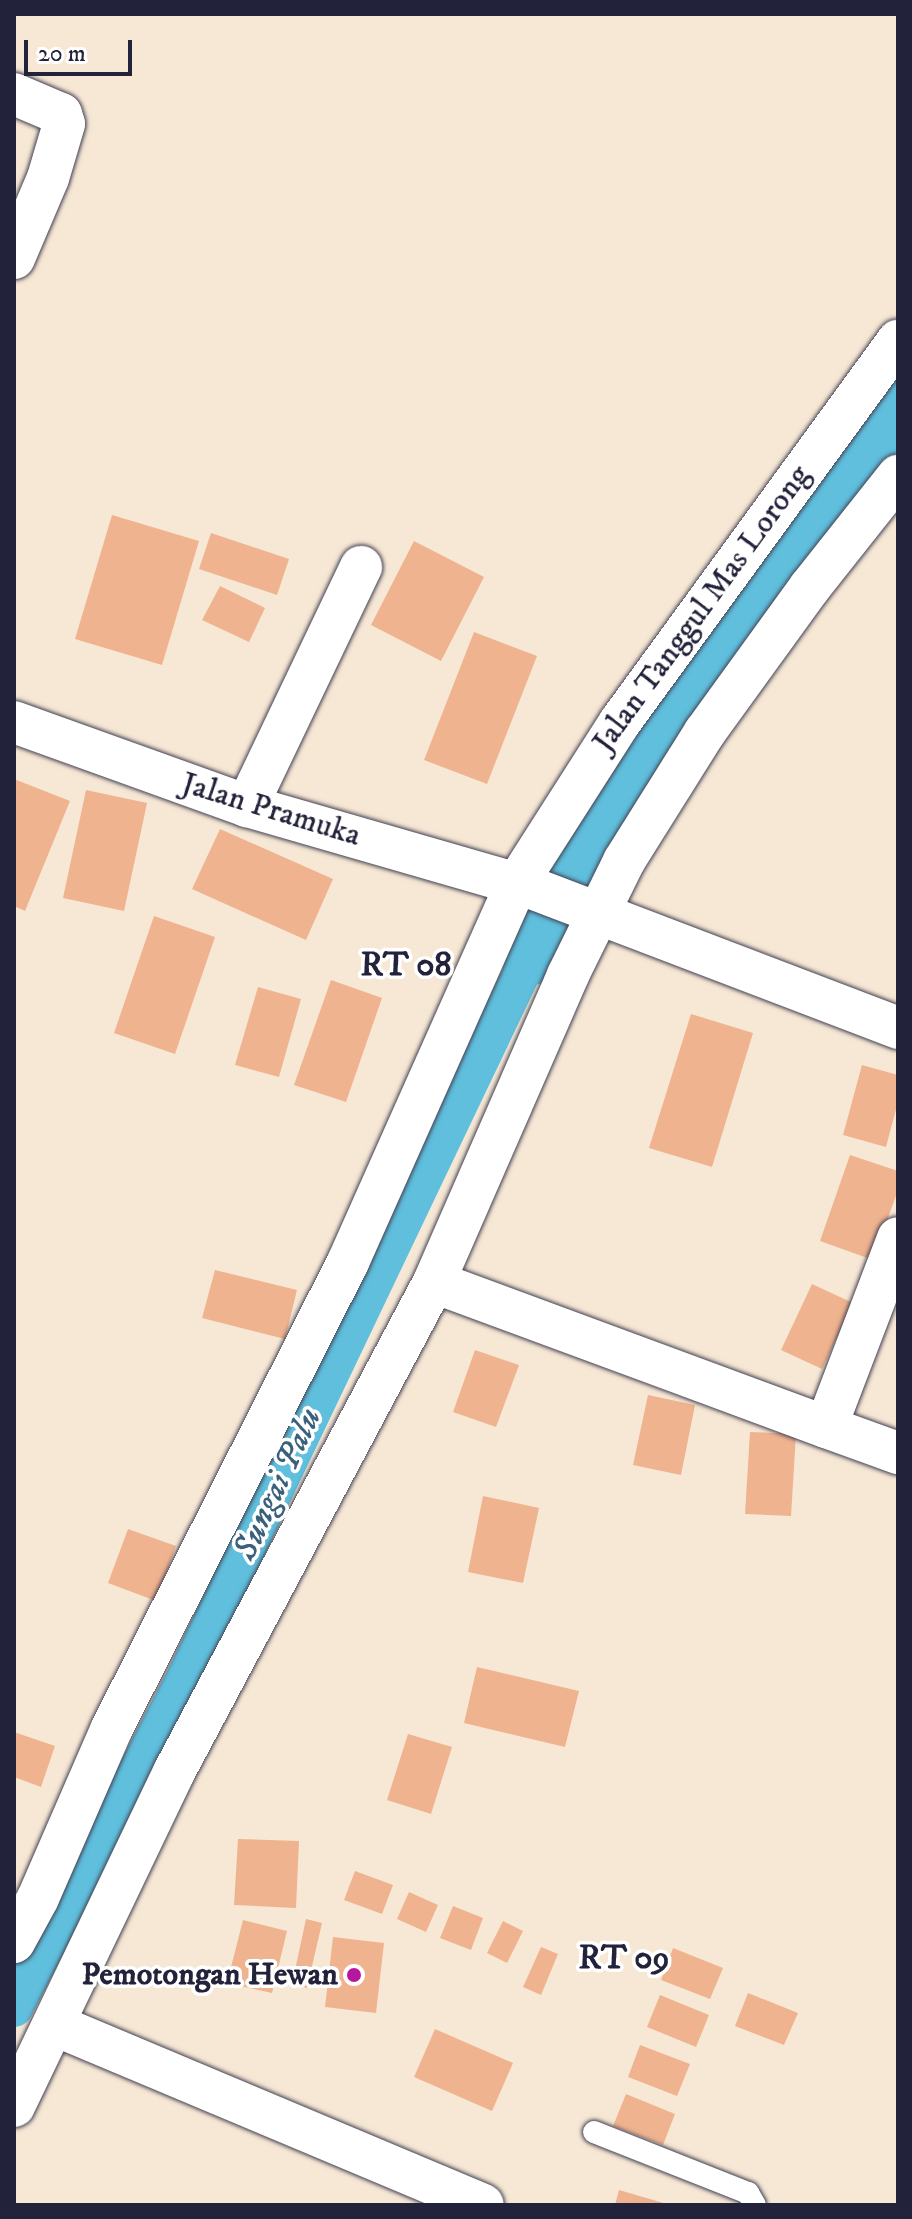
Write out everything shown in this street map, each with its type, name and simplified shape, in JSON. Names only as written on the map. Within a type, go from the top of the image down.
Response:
[{"type":"street","points":[[14,94],[61,114],[64,124],[48,178],[14,258]]},
{"type":"street","name":"Jalan Tanggul Mas Lorong","points":[[14,1942],[38,1898],[112,1728],[348,1262],[524,886],[620,722],[898,341]]},
{"type":"street","points":[[14,2106],[174,1772],[434,1282],[589,909],[624,861],[705,732],[810,587],[898,476]]},
{"type":"street","points":[[247,806],[361,567]]},
{"type":"street","name":"Jalan Pramuka","points":[[14,722],[247,806],[524,886],[589,909]]},
{"type":"street","points":[[589,909],[898,1028]]},
{"type":"street","points":[[826,1427],[898,1238]]},
{"type":"street","points":[[434,1282],[898,1453]]},
{"type":"street","points":[[55,2025],[483,2205]]},
{"type":"lane","points":[[594,2132],[748,2193],[755,2205]]},
{"type":"building","points":[[112,515],[199,541],[162,665],[75,639]]},
{"type":"building","points":[[211,533],[289,559],[277,595],[199,569]]},
{"type":"building","points":[[414,541],[484,577],[441,661],[371,625]]},
{"type":"building","points":[[220,586],[265,608],[249,642],[202,620]]},
{"type":"building","points":[[474,632],[537,656],[487,784],[424,760]]},
{"type":"building","points":[[14,779],[70,801],[25,911],[14,906]]},
{"type":"building","points":[[86,790],[147,803],[124,911],[63,898]]},
{"type":"building","points":[[220,829],[333,879],[306,940],[192,889]]},
{"type":"building","points":[[154,916],[215,937],[175,1054],[114,1033]]},
{"type":"building","points":[[331,980],[382,998],[346,1102],[294,1085]]},
{"type":"building","points":[[258,987],[301,999],[279,1077],[235,1065]]},
{"type":"building","points":[[691,1014],[753,1033],[712,1167],[649,1148]]},
{"type":"building","points":[[862,1065],[898,1075],[898,1102],[886,1147],[843,1135]]},
{"type":"building","points":[[850,1155],[898,1171],[898,1190],[873,1260],[820,1241]]},
{"type":"building","points":[[215,1270],[297,1290],[285,1339],[202,1318]]},
{"type":"building","points":[[812,1284],[853,1303],[822,1369],[781,1350]]},
{"type":"building","points":[[475,1350],[519,1365],[496,1427],[453,1412]]},
{"type":"building","points":[[648,1395],[695,1405],[681,1475],[633,1465]]},
{"type":"building","points":[[750,1432],[796,1434],[791,1516],[745,1514]]},
{"type":"building","points":[[483,1496],[539,1508],[523,1583],[468,1572]]},
{"type":"building","points":[[128,1529],[176,1546],[156,1601],[108,1583]]},
{"type":"building","points":[[477,1667],[579,1691],[565,1747],[464,1723]]},
{"type":"building","points":[[14,1732],[55,1746],[41,1787],[14,1777]]},
{"type":"building","points":[[408,1734],[452,1747],[431,1814],[387,1800]]},
{"type":"building","points":[[238,1839],[299,1841],[296,1908],[234,1905]]},
{"type":"building","points":[[355,1871],[393,1885],[382,1914],[344,1900]]},
{"type":"building","points":[[409,1892],[438,1905],[426,1932],[397,1919]]},
{"type":"building","points":[[453,1906],[483,1918],[471,1950],[440,1938]]},
{"type":"building","points":[[306,1919],[322,1923],[307,1988],[292,1984]]},
{"type":"building","points":[[243,1920],[287,1931],[272,1993],[227,1983]]},
{"type":"building","points":[[503,1921],[523,1931],[507,1963],[487,1953]]},
{"type":"building","name":"Pemotongan Hewan","points":[[333,1937],[384,1943],[376,2013],[325,2007]]},
{"type":"building","points":[[541,1947],[558,1954],[541,1995],[523,1987]]},
{"type":"building","points":[[673,1948],[723,1968],[710,1999],[661,1980]]},
{"type":"building","points":[[748,1993],[798,2013],[784,2045],[735,2026]]},
{"type":"building","points":[[660,1995],[709,2015],[696,2047],[647,2027]]},
{"type":"building","points":[[435,2029],[513,2063],[492,2111],[414,2077]]},
{"type":"building","points":[[640,2045],[690,2064],[677,2096],[628,2077]]},
{"type":"building","points":[[626,2094],[675,2114],[663,2145],[613,2126]]},
{"type":"building","points":[[619,2190],[667,2204],[667,2205],[615,2205]]},
{"type":"waterway","points":[[531,953],[589,846],[898,412]]},
{"type":"waterway","name":"Sungai Palu","points":[[14,2008],[186,1676],[531,953]]},
{"type":"place","name":"Pemotongan Hewan","points":[[354,1975]]},
{"type":"district","name":"RT 08","points":[[406,966]]},
{"type":"district","name":"RT 09","points":[[624,1959]]}]
